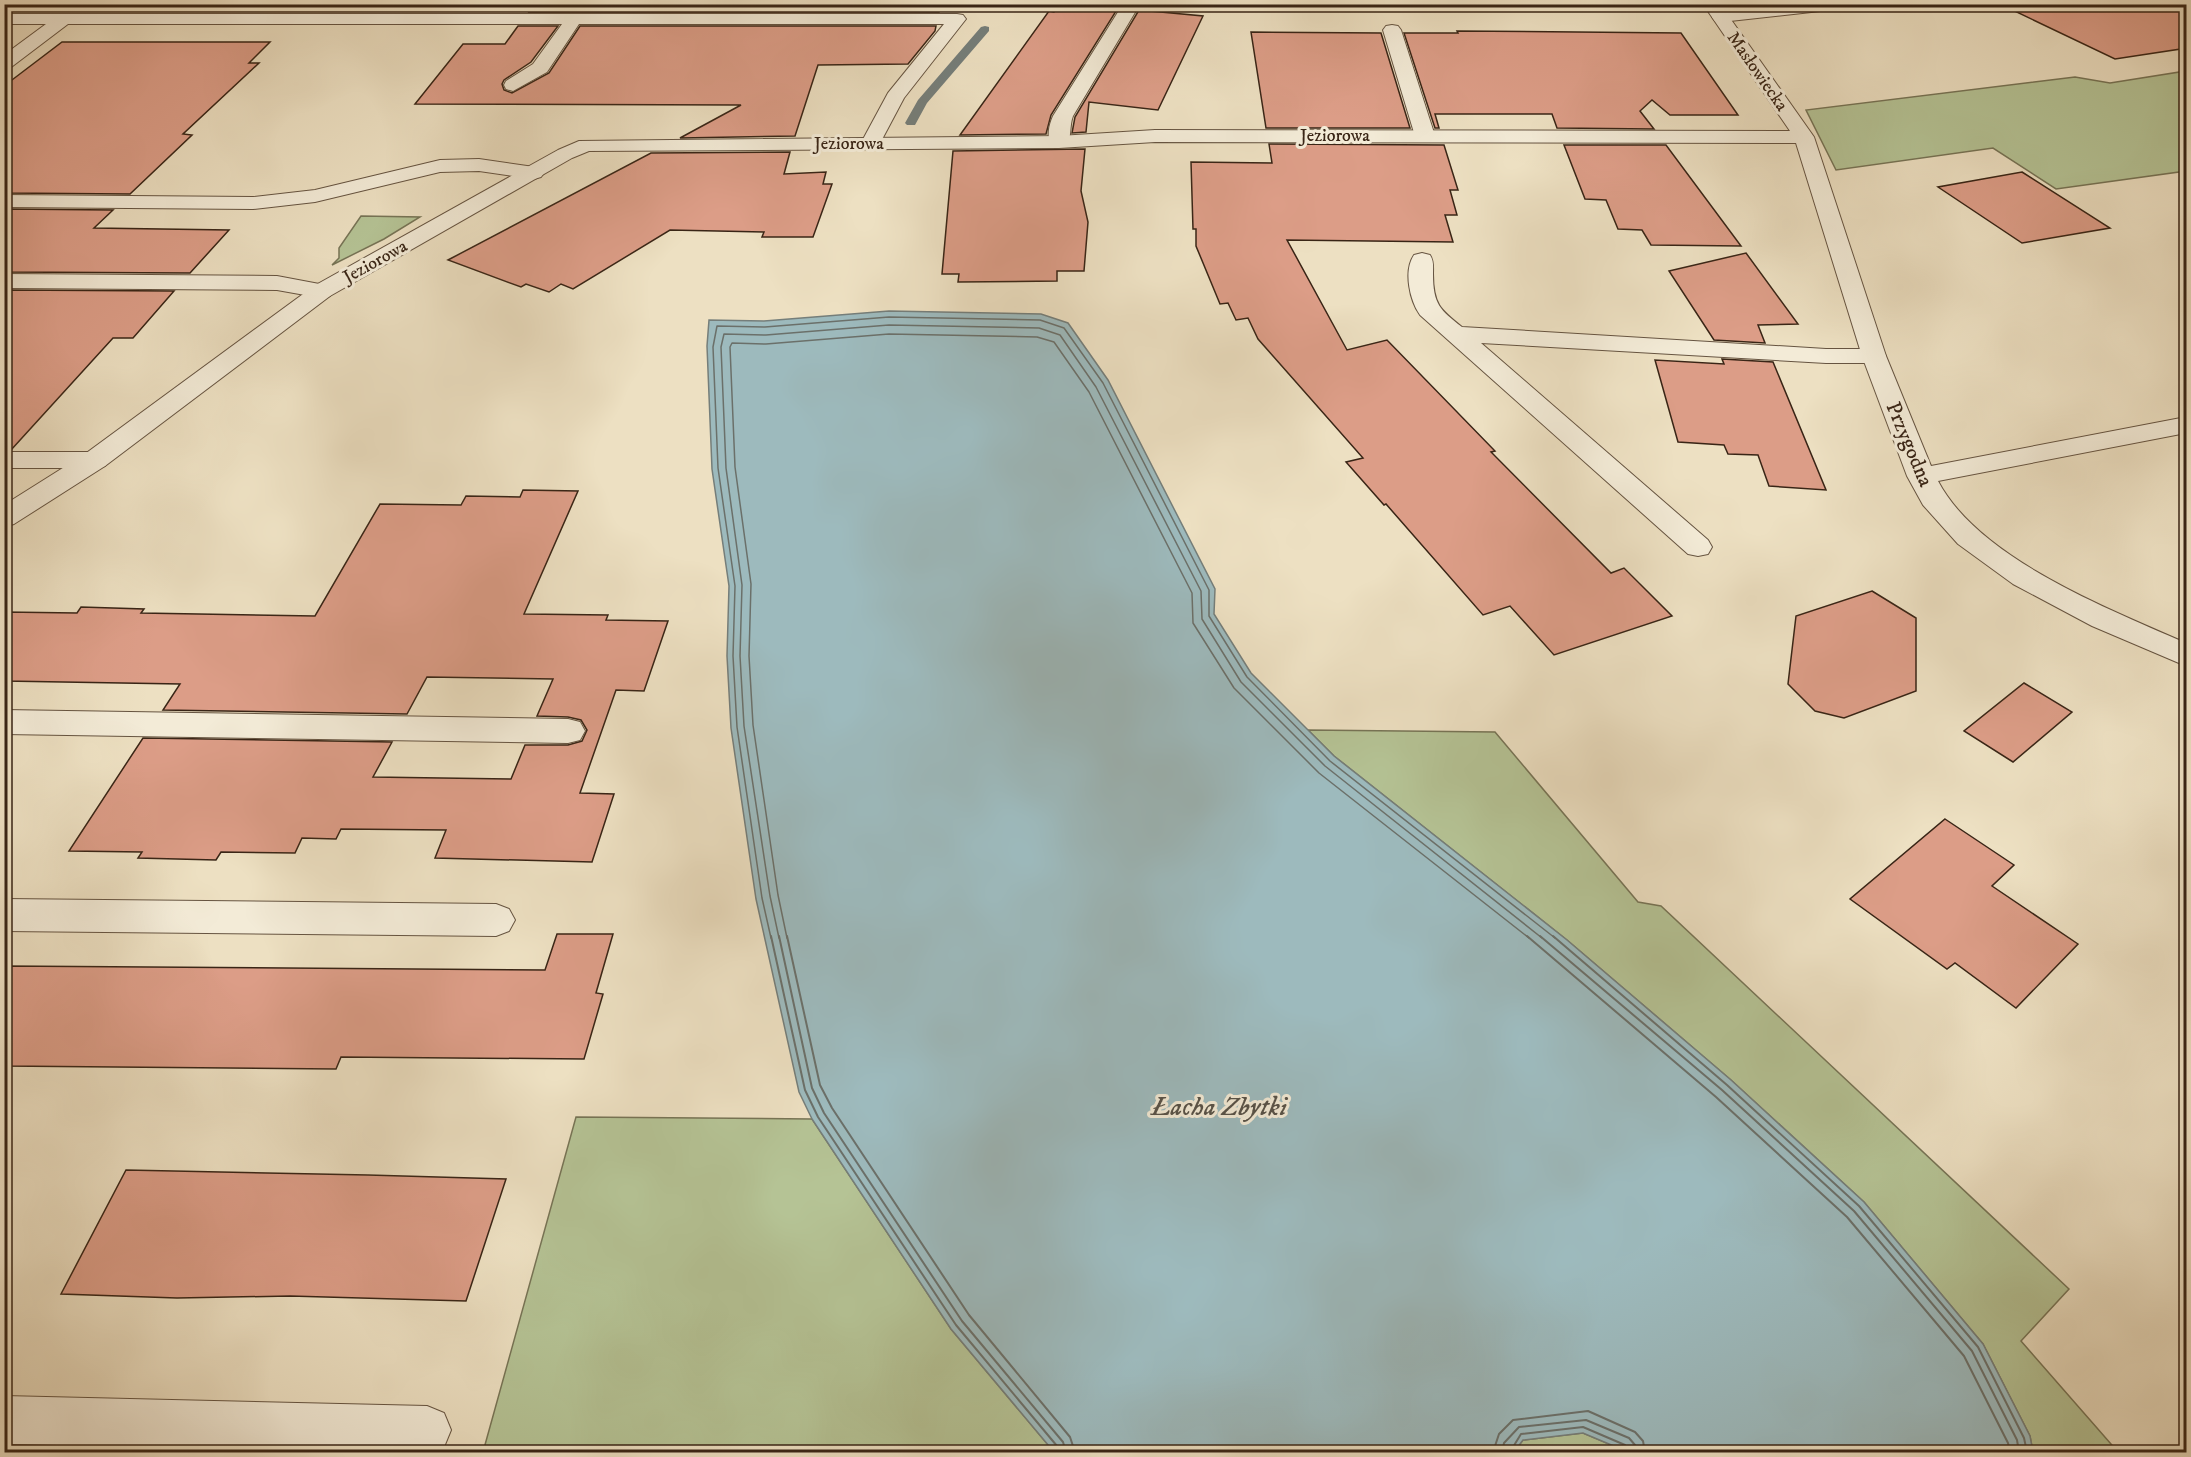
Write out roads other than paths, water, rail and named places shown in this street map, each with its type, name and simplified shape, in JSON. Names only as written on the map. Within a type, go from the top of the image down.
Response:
[{"type":"street","points":[[1059,142],[1059,126],[1064,116],[1132,4]]},
{"type":"street","points":[[1716,11],[1838,4]]},
{"type":"street","name":"Masłowiecka","points":[[1716,11],[1804,137]]},
{"type":"street","points":[[4,19],[574,19],[687,12],[957,19],[895,98],[871,143]]},
{"type":"street","points":[[4,64],[64,19]]},
{"type":"street","points":[[513,85],[540,68],[574,19]]},
{"type":"street","points":[[1392,30],[1425,136]]},
{"type":"street","name":"Jeziorowa","points":[[4,518],[95,460],[322,291],[577,148],[597,144],[1059,142],[1155,136],[1804,137]]},
{"type":"street","name":"Przygodna","points":[[1804,137],[1874,356],[1921,476],[1933,499],[1968,537],[2023,577],[2103,620],[2187,655]]},
{"type":"street","points":[[4,201],[253,203],[315,196],[440,166],[479,165],[534,173]]},
{"type":"street","points":[[1422,260],[1421,297],[1428,312],[1698,547]]},
{"type":"street","points":[[4,281],[277,283],[322,291]]},
{"type":"street","points":[[1456,334],[1826,356],[1874,356]]},
{"type":"street","points":[[1921,476],[2187,425]]},
{"type":"street","points":[[4,460],[95,460]]},
{"type":"street","points":[[4,722],[568,731]]},
{"type":"street","points":[[4,915],[496,920]]},
{"type":"street","points":[[4,1420],[427,1430]]},
{"type":"water","name":"Łacha Zbytki","points":[[889,311],[1041,314],[1068,323],[1108,380],[1215,589],[1214,614],[1251,673],[1334,756],[1567,940],[1731,1080],[1864,1202],[1983,1344],[2030,1436],[2033,1452],[1628,1452],[1583,1433],[1523,1440],[1514,1452],[1054,1452],[951,1329],[812,1119],[799,1092],[756,899],[731,728],[727,656],[729,586],[712,469],[707,346],[709,320],[764,321]]},
{"type":"waterway","points":[[911,123],[922,102],[985,29]]}]
